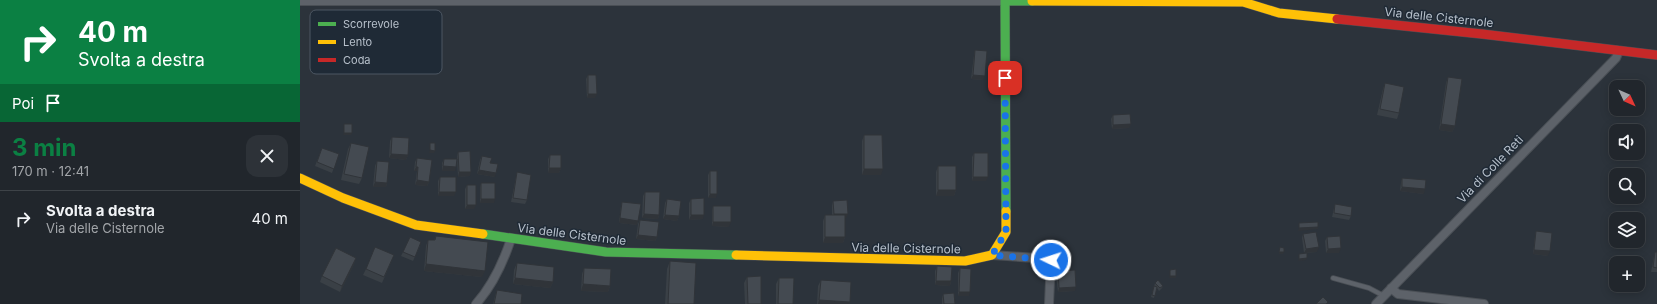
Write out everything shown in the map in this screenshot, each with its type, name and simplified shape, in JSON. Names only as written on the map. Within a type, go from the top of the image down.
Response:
[{"type":"street","points":[[300,0],[1005,1],[1006,232],[992,255],[1051,260],[1050,304]]},
{"type":"street","name":"Via delle Cisternole","points":[[1005,1],[1243,2],[1279,13],[1482,34],[1657,55]]},
{"type":"street","name":"Via di Colle Reti","points":[[1376,304],[1616,58],[1619,51]]},
{"type":"street","name":"Via delle Cisternole","points":[[300,178],[343,198],[416,225],[614,252],[965,261],[992,255]]},
{"type":"street","points":[[476,304],[491,285],[511,239]]},
{"type":"street","points":[[1391,288],[1398,294],[1484,304]]},
{"type":"lane","points":[[1333,278],[1370,288],[1384,296]]},
{"type":"building","points":[[975,50],[987,51],[985,76],[973,75]]},
{"type":"building","points":[[588,75],[596,75],[597,94],[588,94]]},
{"type":"building","points":[[1448,77],[1462,79],[1455,126],[1441,124]]},
{"type":"building","points":[[1385,83],[1404,87],[1399,113],[1380,109]]},
{"type":"building","points":[[1130,114],[1131,124],[1113,125],[1113,115]]},
{"type":"building","points":[[344,124],[352,124],[352,133],[344,133]]},
{"type":"building","points":[[864,135],[882,135],[883,169],[864,169]]},
{"type":"building","points":[[392,137],[409,138],[408,155],[391,154]]},
{"type":"building","points":[[351,143],[369,147],[362,178],[344,174]]},
{"type":"building","points":[[430,143],[435,143],[435,151],[430,150]]},
{"type":"building","points":[[322,148],[339,154],[334,169],[317,162]]},
{"type":"building","points":[[470,151],[471,172],[459,172],[458,152]]},
{"type":"building","points":[[974,153],[988,153],[988,177],[973,177]]},
{"type":"building","points":[[550,155],[561,155],[561,168],[549,168]]},
{"type":"building","points":[[482,156],[492,158],[490,163],[498,164],[496,173],[479,170]]},
{"type":"building","points":[[417,158],[432,160],[429,182],[417,180]]},
{"type":"building","points":[[444,159],[457,159],[456,167],[443,166]]},
{"type":"building","points":[[377,161],[389,162],[387,183],[375,182]]},
{"type":"building","points":[[938,166],[956,166],[956,190],[938,190]]},
{"type":"building","points":[[710,171],[717,171],[717,194],[710,194]]},
{"type":"building","points":[[517,172],[531,175],[527,200],[513,198]]},
{"type":"building","points":[[440,177],[456,177],[456,192],[439,192]]},
{"type":"building","points":[[1402,178],[1426,180],[1425,189],[1402,187]]},
{"type":"building","points":[[481,183],[495,183],[495,199],[481,199]]},
{"type":"building","points":[[467,185],[476,185],[476,205],[467,205]]},
{"type":"building","points":[[645,192],[660,192],[659,215],[644,214]]},
{"type":"building","points":[[704,198],[704,215],[691,215],[691,199]]},
{"type":"building","points":[[667,199],[681,201],[679,216],[665,215]]},
{"type":"building","points":[[847,200],[848,214],[834,214],[833,201]]},
{"type":"building","points":[[622,202],[641,204],[638,221],[620,218]]},
{"type":"building","points":[[1335,204],[1352,207],[1351,216],[1334,213]]},
{"type":"building","points":[[713,206],[731,206],[731,222],[713,222]]},
{"type":"building","points":[[825,215],[845,215],[845,237],[825,237]]},
{"type":"building","points":[[640,220],[659,222],[657,237],[638,235]]},
{"type":"building","points":[[1318,222],[1318,227],[1299,228],[1299,223]]},
{"type":"building","points":[[1536,231],[1552,233],[1550,251],[1534,250]]},
{"type":"building","points":[[1316,232],[1319,247],[1306,249],[1303,234]]},
{"type":"building","points":[[436,236],[488,242],[485,271],[426,264],[428,240],[435,240]]},
{"type":"building","points":[[1340,236],[1341,248],[1328,249],[1327,237]]},
{"type":"building","points":[[410,237],[421,242],[415,257],[403,252]]},
{"type":"building","points":[[375,247],[394,255],[384,277],[366,269]]},
{"type":"building","points":[[1280,247],[1284,248],[1284,252],[1279,252]]},
{"type":"building","points":[[336,248],[356,258],[342,286],[322,276]]},
{"type":"building","points":[[1655,252],[1657,252],[1657,268],[1653,267]]},
{"type":"building","points":[[1307,253],[1307,258],[1299,259],[1299,254]]},
{"type":"building","points":[[670,261],[696,263],[694,304],[668,304]]},
{"type":"building","points":[[517,263],[554,267],[553,282],[515,278]]},
{"type":"building","points":[[937,266],[952,267],[951,281],[936,281]]},
{"type":"building","points":[[584,268],[611,269],[610,286],[583,284]]},
{"type":"building","points":[[960,268],[971,269],[970,292],[959,292]]},
{"type":"building","points":[[1176,269],[1176,276],[1170,276],[1170,270]]},
{"type":"building","points":[[1075,270],[1076,287],[1059,288],[1058,271]]},
{"type":"building","points":[[761,276],[761,304],[748,304],[747,277]]},
{"type":"building","points":[[779,278],[794,278],[793,304],[778,304]]},
{"type":"building","points":[[821,280],[851,282],[850,302],[819,300]]},
{"type":"building","points":[[1158,280],[1163,286],[1160,288],[1155,283]]},
{"type":"building","points":[[1154,286],[1157,287],[1155,296],[1152,295]]},
{"type":"building","points":[[497,290],[522,294],[521,304],[494,304]]},
{"type":"building","points":[[954,293],[955,304],[944,304],[943,294]]},
{"type":"building","points":[[1323,297],[1328,302],[1326,304],[1316,304]]},
{"type":"traffic: fast","points":[[1006,211],[1005,1],[1032,1]]},
{"type":"traffic: fast","points":[[483,234],[606,252],[736,255]]},
{"type":"traffic: slow","points":[[1032,1],[1243,2],[1279,13],[1337,19]]},
{"type":"traffic: slow","points":[[300,178],[343,198],[416,225],[483,234]]},
{"type":"traffic: slow","points":[[736,255],[965,261],[992,255],[1006,232],[1006,211]]},
{"type":"traffic: jam","points":[[1337,19],[1482,34],[1657,55]]},
{"type":"route","points":[[1005,78],[1006,232],[992,255],[1051,260]]}]
